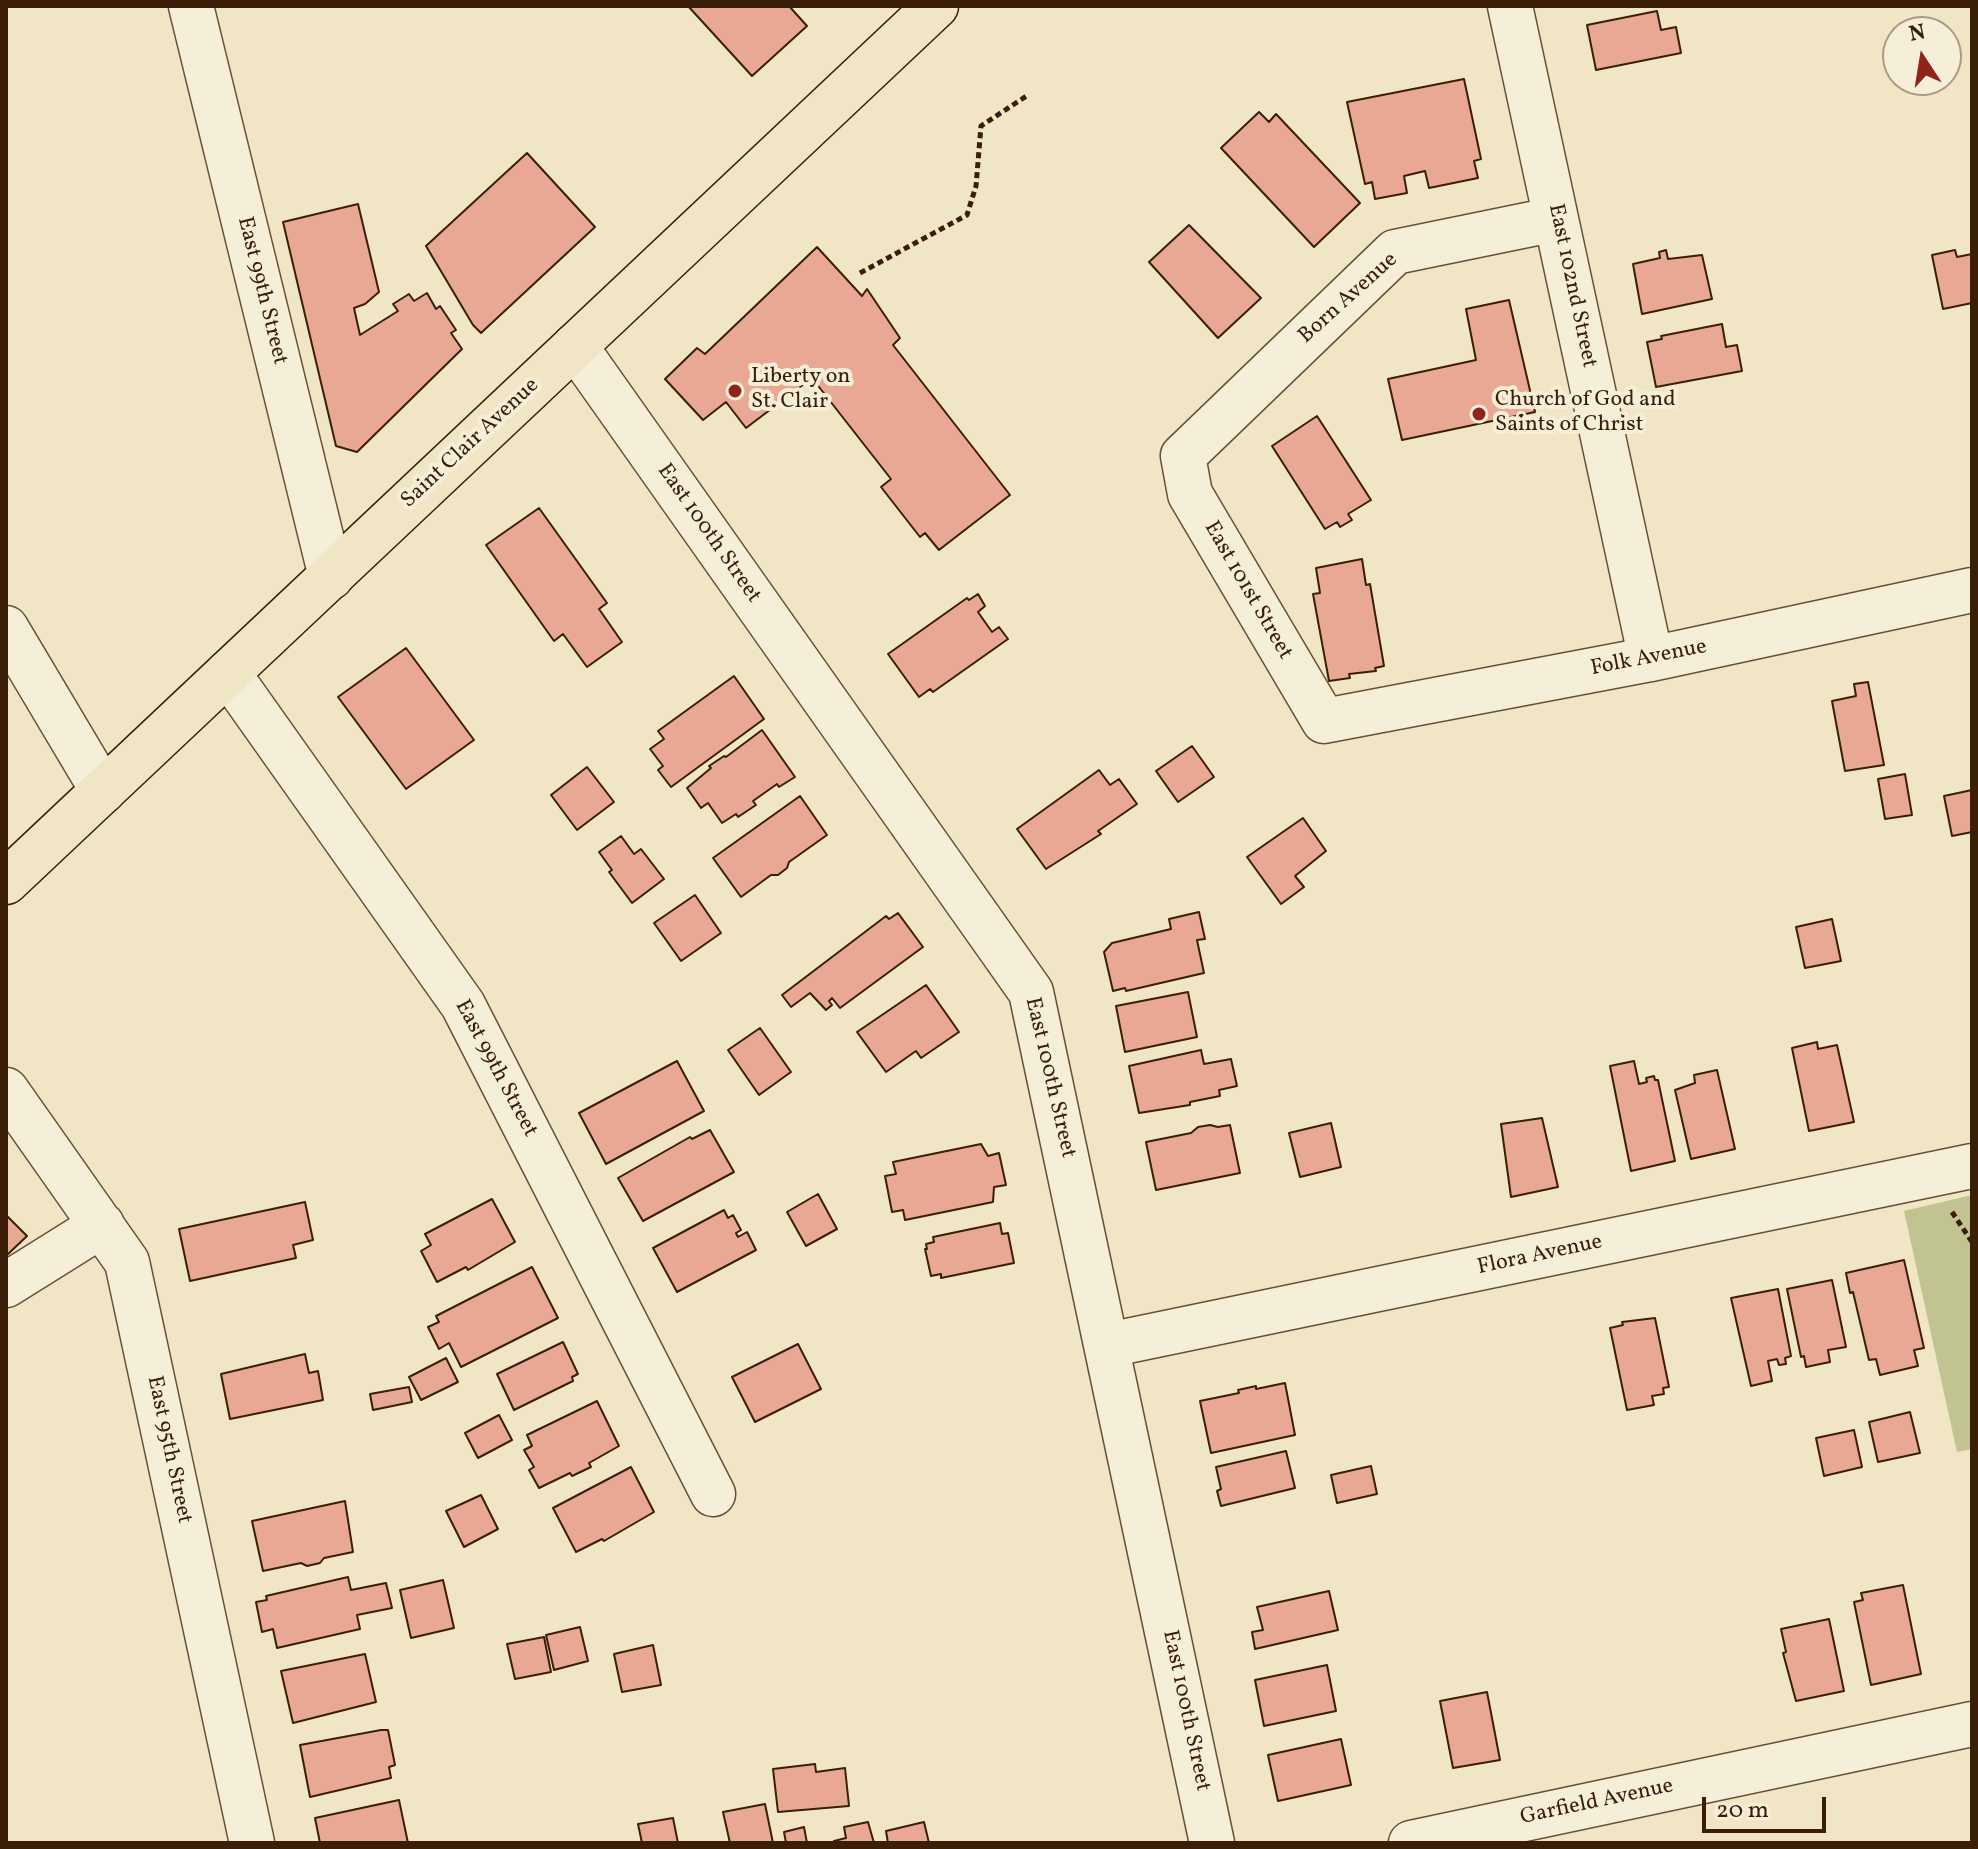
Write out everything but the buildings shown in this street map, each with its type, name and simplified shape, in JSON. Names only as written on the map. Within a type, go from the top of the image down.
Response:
[{"type":"main road","name":"Saint Clair Avenue","points":[[6,882],[575,346],[913,16]]},
{"type":"street","name":"East 99th Street","points":[[191,6],[331,577]]},
{"type":"street","name":"East 102nd Street","points":[[1510,6],[1651,659]]},
{"type":"street","name":"Born Avenue","points":[[1183,456],[1395,252],[1556,219]]},
{"type":"street","name":"East 100th Street","points":[[575,346],[1031,992],[1212,1843]]},
{"type":"street","name":"East 101st Street","points":[[1183,456],[1190,494],[1324,721]]},
{"type":"street","name":"Folk Avenue","points":[[1324,721],[1651,659],[1972,590]]},
{"type":"street","points":[[6,628],[103,791]]},
{"type":"street","name":"East 99th Street","points":[[228,673],[463,1005],[713,1494]]},
{"type":"street","name":"East 95th Street","points":[[6,1090],[127,1262],[252,1843]]},
{"type":"street","name":"Flora Avenue","points":[[1108,1345],[1972,1166]]},
{"type":"street","points":[[6,1285],[102,1225]]},
{"type":"street","name":"Garfield Avenue","points":[[1411,1843],[1972,1724]]},
{"type":"path","points":[[860,273],[967,215],[976,186],[981,126],[1028,95]]},
{"type":"path","points":[[1949,1208],[1972,1242]]},
{"type":"green space","points":[[1972,1195],[1972,1449],[1957,1452],[1904,1211]]},
{"type":"place","name":"Liberty on St. Clair","points":[[735,391]]},
{"type":"place","name":"Church of God and Saints of Christ","points":[[1479,414]]}]
